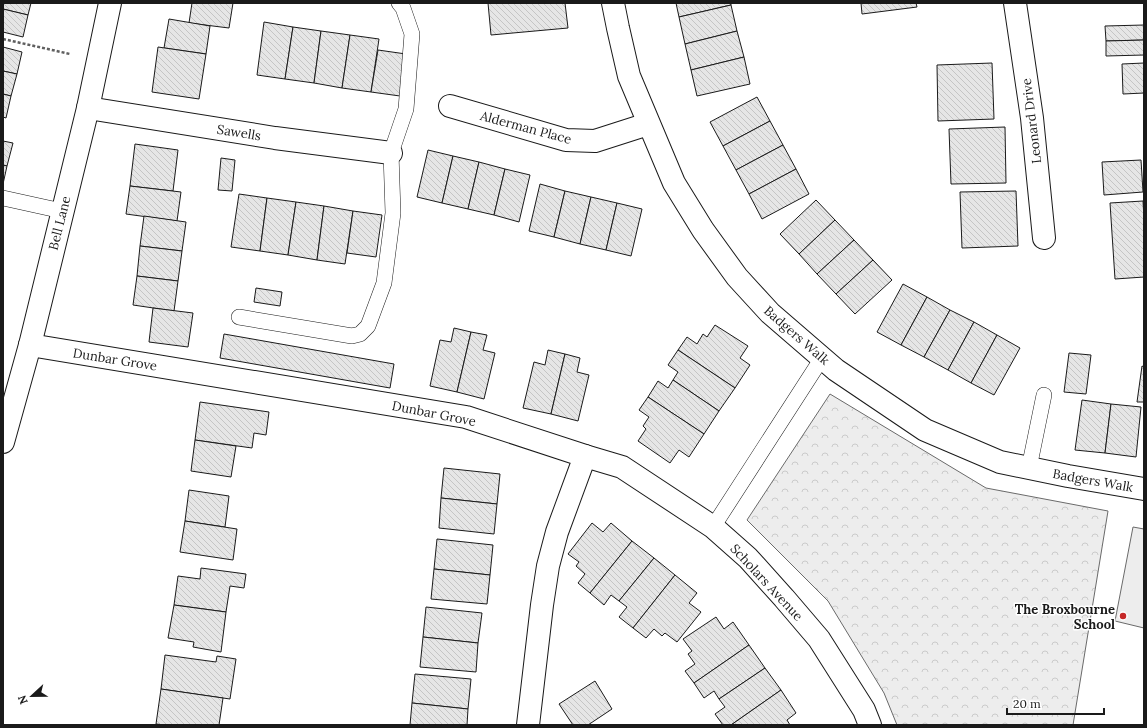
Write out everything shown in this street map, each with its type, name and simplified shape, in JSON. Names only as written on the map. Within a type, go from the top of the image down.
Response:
[{"type":"street","name":"Bell Lane","points":[[3,442],[30,345],[88,108],[110,3]]},
{"type":"street","name":"Badgers Walk","points":[[613,3],[629,76],[674,183],[703,230],[737,277],[770,313],[836,370],[925,430],[1000,462],[1068,476],[1144,489]]},
{"type":"street","name":"Leonard Drive","points":[[1015,3],[1032,118],[1044,238]]},
{"type":"street","name":"Alderman Place","points":[[450,106],[566,140],[595,141],[648,124]]},
{"type":"street","name":"Sawells","points":[[88,108],[275,138],[391,153]]},
{"type":"street","name":"Dunbar Grove","points":[[30,345],[466,417],[585,456]]},
{"type":"street","name":"Scholars Avenue","points":[[585,456],[622,467],[713,527],[748,558],[819,639],[864,710],[870,725]]},
{"type":"street","points":[[528,725],[548,566],[557,532],[585,456]]},
{"type":"lane","points":[[239,317],[352,336],[360,334],[368,326],[384,283],[393,213],[391,153],[406,109],[412,34],[403,8],[399,3]]},
{"type":"lane","points":[[3,198],[62,211]]},
{"type":"lane","points":[[713,527],[822,358]]},
{"type":"lane","points":[[1029,468],[1044,395]]},
{"type":"path","points":[[3,39],[98,60]]},
{"type":"green space","points":[[830,394],[986,488],[1108,511],[1073,725],[897,725],[884,693],[828,601],[747,520]]},
{"type":"shaded area","points":[[1133,527],[1144,529],[1144,628],[1115,621]]},
{"type":"building","points":[[3,3],[31,3],[28,15],[3,9]]},
{"type":"building","points":[[192,3],[233,3],[229,28],[189,23]]},
{"type":"building","points":[[488,3],[565,3],[568,28],[491,35]]},
{"type":"building","points":[[676,3],[731,3],[731,5],[679,17]]},
{"type":"building","points":[[861,3],[916,3],[917,7],[862,14]]},
{"type":"building","points":[[731,5],[737,31],[685,44],[679,17]]},
{"type":"building","points":[[3,9],[28,15],[23,37],[3,32]]},
{"type":"building","points":[[169,19],[210,26],[206,54],[164,48]]},
{"type":"building","points":[[264,22],[293,27],[285,79],[257,75]]},
{"type":"building","points":[[1144,25],[1144,40],[1106,41],[1105,26]]},
{"type":"building","points":[[293,27],[321,31],[314,83],[285,79]]},
{"type":"building","points":[[321,31],[350,35],[342,88],[314,83]]},
{"type":"building","points":[[737,31],[744,57],[691,70],[685,44]]},
{"type":"building","points":[[350,35],[379,39],[371,92],[342,88]]},
{"type":"building","points":[[1144,40],[1144,55],[1106,56],[1106,41]]},
{"type":"building","points":[[3,47],[22,52],[17,74],[3,71]]},
{"type":"building","points":[[158,47],[206,54],[199,99],[152,92]]},
{"type":"building","points":[[378,50],[406,54],[400,96],[371,92]]},
{"type":"building","points":[[744,57],[750,84],[697,96],[691,70]]},
{"type":"building","points":[[992,63],[994,119],[938,121],[937,65]]},
{"type":"building","points":[[1144,63],[1144,93],[1123,94],[1122,64]]},
{"type":"building","points":[[3,71],[17,74],[11,96],[3,94]]},
{"type":"building","points":[[3,94],[11,96],[6,118],[3,117]]},
{"type":"building","points":[[757,97],[770,121],[723,146],[710,122]]},
{"type":"building","points":[[770,121],[783,145],[736,170],[723,146]]},
{"type":"building","points":[[1005,127],[1006,183],[951,184],[949,129]]},
{"type":"building","points":[[3,141],[13,143],[7,166],[3,165]]},
{"type":"building","points":[[135,144],[178,150],[173,191],[130,186]]},
{"type":"building","points":[[783,145],[796,169],[749,194],[736,170]]},
{"type":"building","points":[[428,150],[453,156],[442,203],[417,197]]},
{"type":"building","points":[[453,156],[479,162],[468,209],[442,203]]},
{"type":"building","points":[[221,158],[235,160],[232,191],[218,190]]},
{"type":"building","points":[[1141,160],[1143,192],[1104,195],[1102,162]]},
{"type":"building","points":[[479,162],[505,169],[494,215],[468,209]]},
{"type":"building","points":[[3,165],[7,166],[3,184]]},
{"type":"building","points":[[505,169],[530,175],[519,222],[494,215]]},
{"type":"building","points":[[796,169],[809,194],[762,219],[749,194]]},
{"type":"building","points":[[540,184],[565,191],[554,237],[529,231]]},
{"type":"building","points":[[130,186],[181,192],[177,221],[126,214]]},
{"type":"building","points":[[565,191],[591,197],[580,244],[554,237]]},
{"type":"building","points":[[1016,191],[1018,246],[962,248],[960,192]]},
{"type":"building","points":[[239,194],[267,198],[260,251],[231,247]]},
{"type":"building","points":[[591,197],[617,203],[606,250],[580,244]]},
{"type":"building","points":[[267,198],[296,202],[288,255],[260,251]]},
{"type":"building","points":[[816,200],[835,220],[799,254],[780,234]]},
{"type":"building","points":[[1143,201],[1144,277],[1115,279],[1110,203]]},
{"type":"building","points":[[296,202],[324,206],[317,260],[288,255]]},
{"type":"building","points":[[617,203],[642,209],[631,256],[606,250]]},
{"type":"building","points":[[324,206],[353,211],[345,264],[317,260]]},
{"type":"building","points":[[353,211],[382,215],[376,257],[347,253]]},
{"type":"building","points":[[144,216],[186,222],[182,251],[140,246]]},
{"type":"building","points":[[835,220],[854,240],[817,274],[799,254]]},
{"type":"building","points":[[854,240],[873,260],[836,294],[817,274]]},
{"type":"building","points":[[140,246],[182,251],[178,281],[137,276]]},
{"type":"building","points":[[873,260],[892,280],[855,314],[836,294]]},
{"type":"building","points":[[137,276],[178,281],[174,311],[133,305]]},
{"type":"building","points":[[903,284],[927,297],[901,345],[877,332]]},
{"type":"building","points":[[256,288],[282,292],[280,306],[254,302]]},
{"type":"building","points":[[927,297],[950,310],[924,357],[901,345]]},
{"type":"building","points":[[153,308],[193,313],[188,347],[149,342]]},
{"type":"building","points":[[950,310],[974,322],[948,370],[924,357]]},
{"type":"building","points":[[974,322],[997,335],[971,383],[948,370]]},
{"type":"building","points":[[715,325],[748,346],[740,358],[750,365],[735,388],[678,350],[687,337],[697,344],[703,334],[707,337]]},
{"type":"building","points":[[454,328],[471,332],[457,392],[430,386],[440,340],[451,342]]},
{"type":"building","points":[[471,332],[487,335],[483,350],[495,353],[484,399],[457,392]]},
{"type":"building","points":[[224,334],[394,364],[390,388],[220,358]]},
{"type":"building","points":[[997,335],[1020,348],[994,395],[971,383]]},
{"type":"building","points":[[548,350],[565,354],[551,414],[523,408],[534,362],[545,365]]},
{"type":"building","points":[[678,350],[735,388],[719,411],[673,380],[678,372],[668,365]]},
{"type":"building","points":[[1069,353],[1091,355],[1086,394],[1064,392]]},
{"type":"building","points":[[565,354],[580,358],[577,372],[589,375],[578,421],[551,414]]},
{"type":"building","points":[[1142,366],[1144,367],[1144,402],[1137,402]]},
{"type":"building","points":[[673,380],[719,411],[704,434],[648,397],[658,381],[668,388]]},
{"type":"building","points":[[648,397],[704,434],[689,457],[679,450],[670,463],[638,441],[646,429],[643,426],[649,417],[639,410]]},
{"type":"building","points":[[1082,400],[1111,404],[1105,453],[1075,450]]},
{"type":"building","points":[[200,402],[269,412],[266,435],[254,433],[252,448],[195,440]]},
{"type":"building","points":[[1111,404],[1141,407],[1136,457],[1105,453]]},
{"type":"building","points":[[195,440],[236,446],[231,477],[191,471]]},
{"type":"building","points":[[444,468],[500,474],[497,504],[441,498]]},
{"type":"building","points":[[189,490],[229,496],[225,527],[185,521]]},
{"type":"building","points":[[441,498],[497,504],[494,534],[439,528]]},
{"type":"building","points":[[185,521],[237,529],[233,560],[180,552]]},
{"type":"building","points":[[592,523],[603,532],[611,523],[632,541],[590,593],[578,583],[585,574],[576,566],[579,562],[568,554]]},
{"type":"building","points":[[437,539],[493,545],[490,575],[434,569]]},
{"type":"building","points":[[632,541],[654,558],[619,601],[611,595],[604,605],[590,593]]},
{"type":"building","points":[[654,558],[675,575],[633,628],[619,617],[627,607],[619,601]]},
{"type":"building","points":[[201,568],[246,574],[244,588],[230,586],[226,612],[174,605],[178,576],[200,579]]},
{"type":"building","points":[[434,569],[490,575],[487,604],[431,599]]},
{"type":"building","points":[[675,575],[697,593],[689,603],[701,612],[677,642],[665,633],[662,636],[654,629],[646,638],[633,628]]},
{"type":"building","points":[[174,605],[226,612],[221,652],[193,647],[194,642],[168,638]]},
{"type":"building","points":[[426,607],[482,613],[478,643],[423,637]]},
{"type":"building","points":[[716,617],[724,629],[733,622],[749,645],[694,683],[685,671],[695,664],[688,654],[692,651],[683,639]]},
{"type":"building","points":[[423,637],[478,643],[476,672],[420,667]]},
{"type":"building","points":[[749,645],[765,668],[719,699],[714,691],[704,698],[694,683]]},
{"type":"building","points":[[165,655],[216,662],[217,656],[236,659],[230,699],[161,689]]},
{"type":"building","points":[[765,668],[781,690],[731,725],[723,725],[715,714],[725,707],[719,699]]},
{"type":"building","points":[[415,674],[471,679],[468,709],[412,703]]},
{"type":"building","points":[[595,681],[612,709],[588,725],[573,725],[559,704]]},
{"type":"building","points":[[161,689],[223,698],[219,725],[156,724]]},
{"type":"building","points":[[781,690],[796,713],[787,720],[790,725],[731,725]]},
{"type":"building","points":[[412,703],[468,709],[467,725],[410,725]]},
{"type":"place","name":"The Broxbourne School","points":[[1123,616]]}]
